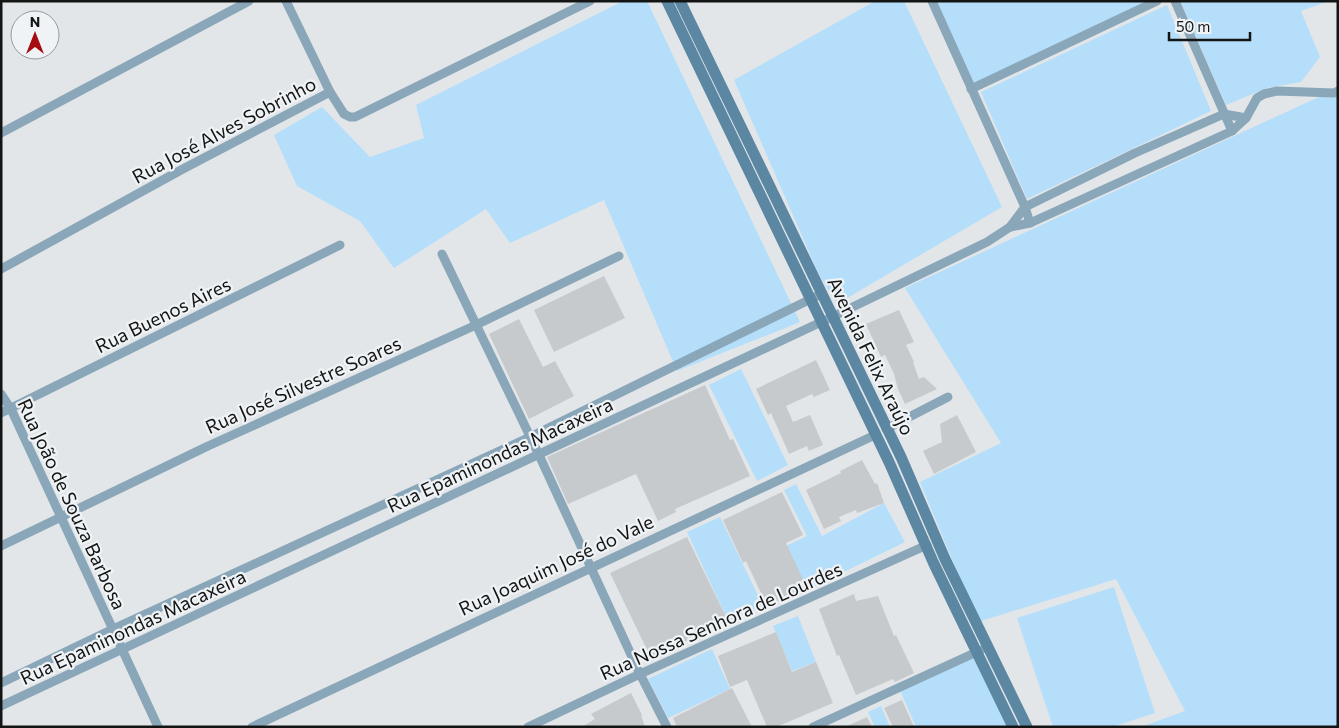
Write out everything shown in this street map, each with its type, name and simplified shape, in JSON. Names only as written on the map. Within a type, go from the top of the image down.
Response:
[{"type":"main road","name":"Avenida Felix Araújo","points":[[667,1],[816,297]]},
{"type":"main road","name":"Avenida Felix Araújo","points":[[680,1],[816,297],[900,457],[945,559],[1027,727]]},
{"type":"main road","name":"Avenida Felix Araújo","points":[[827,320],[875,434],[934,564],[1013,727]]},
{"type":"street","points":[[1,133],[248,1]]},
{"type":"street","points":[[286,1],[330,92]]},
{"type":"street","name":"Rua José Alves Sobrinho","points":[[1,269],[181,170],[330,92],[344,114],[355,117],[590,1]]},
{"type":"street","points":[[932,1],[1025,207],[1030,222]]},
{"type":"street","points":[[971,89],[1158,1]]},
{"type":"street","points":[[1175,1],[1232,131]]},
{"type":"street","name":"Rua Epaminondas Macaxeira","points":[[1010,227],[1030,222],[1232,131],[1246,118],[1257,98],[1264,94],[1277,91],[1334,93],[1338,90]]},
{"type":"street","points":[[1224,114],[1246,118]]},
{"type":"street","name":"Rua Epaminondas Macaxeira","points":[[1,706],[827,320],[988,242],[1010,227],[1025,207],[1135,153],[1224,114]]},
{"type":"street","name":"Rua Buenos Aires","points":[[1,413],[340,245]]},
{"type":"street","points":[[442,254],[539,455],[640,674],[667,727]]},
{"type":"street","name":"Rua José Silvestre Soares","points":[[1,546],[279,413],[476,325],[619,256]]},
{"type":"street","name":"Rua Epaminondas Macaxeira","points":[[1,683],[113,629],[530,436],[816,297]]},
{"type":"street","name":"Rua João de Souza Barbosa","points":[[1,394],[11,409],[158,727]]},
{"type":"street","points":[[886,430],[948,398]]},
{"type":"street","name":"Rua Joaquim José do Vale","points":[[252,727],[875,434]]},
{"type":"street","name":"Rua Nossa Senhora de Lourdes","points":[[528,727],[640,674],[927,545]]},
{"type":"street","points":[[813,727],[988,646]]},
{"type":"shaded area","points":[[623,1],[647,1],[800,322],[677,371],[604,200],[510,243],[486,209],[394,268],[360,221],[297,186],[274,135],[322,107],[370,157],[424,138],[416,105]]},
{"type":"shaded area","points":[[875,1],[904,1],[1002,207],[837,304],[819,275],[734,80]]},
{"type":"shaded area","points":[[937,1],[1147,1],[977,87],[966,77]]},
{"type":"shaded area","points":[[1180,1],[1329,1],[1301,11],[1320,57],[1301,82],[1267,88],[1226,105]]},
{"type":"shaded area","points":[[1167,5],[1211,111],[1027,199],[981,92]]},
{"type":"shaded area","points":[[1338,88],[1338,727],[1141,727],[1185,711],[1116,579],[978,622],[920,482],[1001,443],[905,288]]},
{"type":"shaded area","points":[[741,369],[788,465],[757,481],[709,385]]},
{"type":"shaded area","points":[[796,484],[822,536],[884,503],[905,542],[807,590],[786,546],[807,536],[784,490]]},
{"type":"shaded area","points":[[720,517],[763,606],[728,621],[687,532]]},
{"type":"shaded area","points":[[1114,587],[1155,713],[1112,727],[1053,727],[1017,618]]},
{"type":"shaded area","points":[[798,616],[816,662],[792,671],[773,626]]},
{"type":"shaded area","points":[[712,649],[730,689],[668,718],[648,679]]},
{"type":"shaded area","points":[[976,657],[1007,727],[916,727],[900,690]]},
{"type":"shaded area","points":[[881,706],[890,727],[875,727],[868,712]]},
{"type":"building","points":[[604,276],[625,318],[554,352],[534,310]]},
{"type":"building","points":[[899,310],[914,342],[906,345],[919,379],[924,377],[937,389],[905,404],[885,355],[881,357],[866,324]]},
{"type":"building","points":[[519,319],[543,367],[555,361],[574,396],[529,419],[489,334]]},
{"type":"building","points":[[816,360],[830,390],[814,397],[812,394],[786,406],[793,422],[810,415],[823,445],[809,451],[807,446],[789,454],[771,413],[768,415],[756,389]]},
{"type":"building","points":[[705,385],[730,440],[733,439],[750,476],[675,509],[676,512],[658,521],[636,474],[568,504],[547,457]]},
{"type":"building","points":[[957,415],[976,452],[934,474],[923,451],[942,442],[940,424]]},
{"type":"building","points":[[862,460],[875,484],[877,483],[884,503],[857,513],[856,510],[839,517],[841,521],[824,529],[806,490],[841,473],[840,471]]},
{"type":"building","points":[[782,492],[803,535],[786,543],[807,588],[767,606],[746,561],[743,563],[723,520]]},
{"type":"building","points":[[687,537],[728,621],[651,658],[610,573]]},
{"type":"building","points":[[854,594],[856,601],[878,596],[894,636],[896,635],[914,673],[895,682],[893,679],[856,695],[839,655],[837,656],[819,609]]},
{"type":"building","points":[[776,632],[792,672],[816,662],[833,703],[776,727],[767,727],[747,680],[730,687],[718,656]]},
{"type":"building","points":[[732,688],[752,727],[677,727],[673,718]]},
{"type":"building","points":[[631,693],[642,715],[645,727],[582,727],[595,719],[591,714]]},
{"type":"building","points":[[902,700],[914,727],[893,727],[884,708]]},
{"type":"building","points":[[867,717],[872,727],[845,727]]}]
